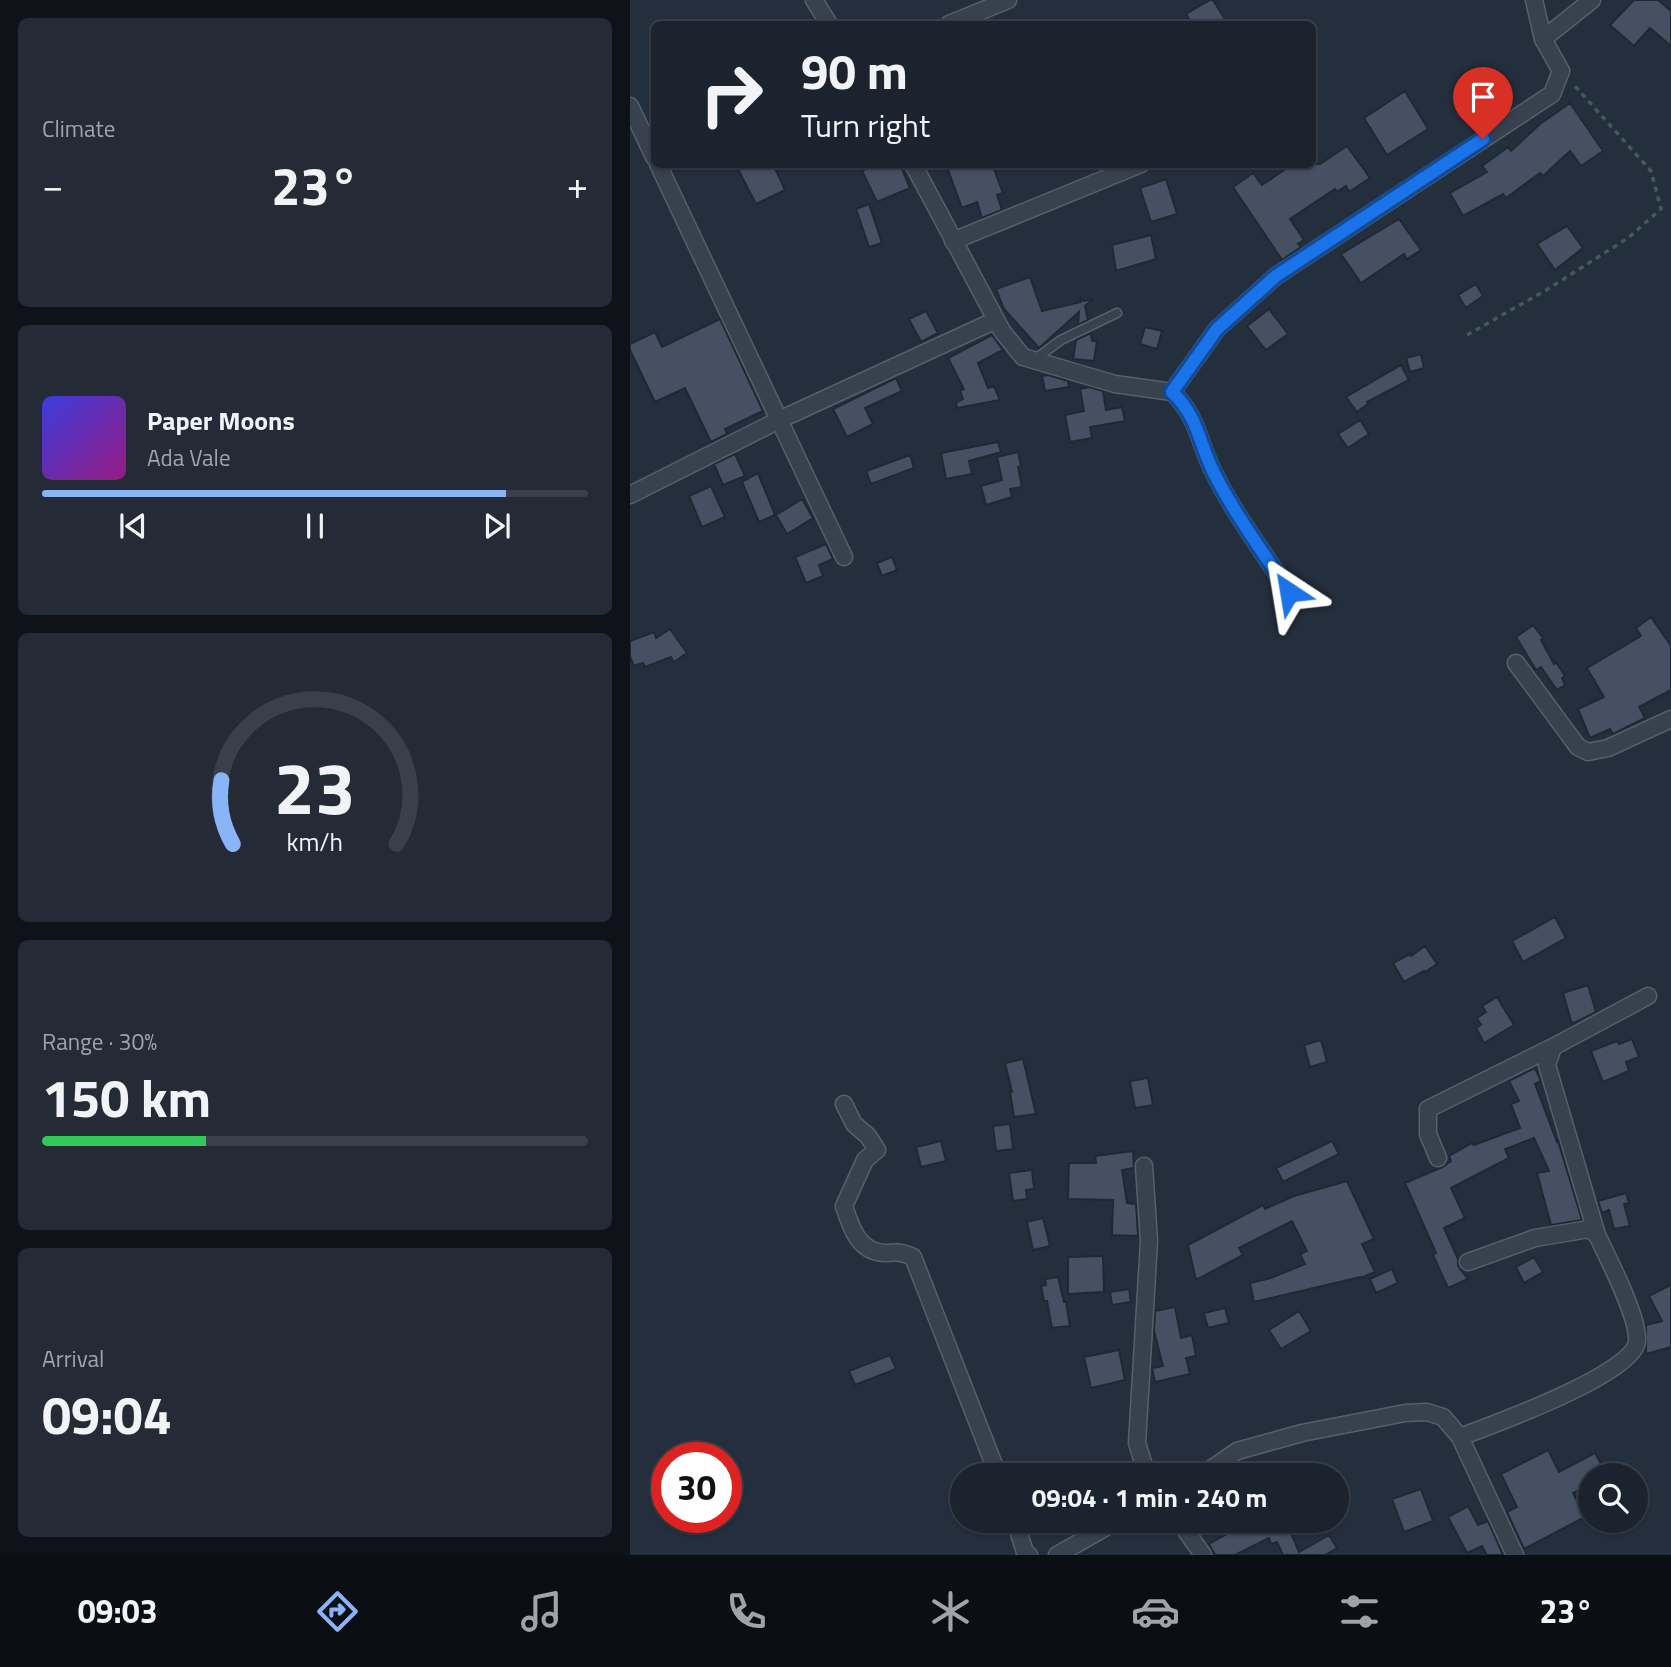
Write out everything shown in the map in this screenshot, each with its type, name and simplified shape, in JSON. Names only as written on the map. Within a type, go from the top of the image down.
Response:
[{"type":"street","points":[[814,0],[827,21]]},
{"type":"street","points":[[956,21],[1008,0]]},
{"type":"street","points":[[1172,392],[1217,329],[1276,276],[1552,94],[1561,71],[1544,40],[1534,0]]},
{"type":"street","points":[[1544,40],[1592,0]]},
{"type":"street","points":[[630,106],[651,152]]},
{"type":"street","points":[[660,168],[844,557]]},
{"type":"street","points":[[916,168],[1002,331],[1023,357],[1115,384],[1172,392],[1196,424],[1223,489],[1289,592]]},
{"type":"street","points":[[953,241],[1131,168]]},
{"type":"street","points":[[630,495],[779,419],[996,320]]},
{"type":"street","points":[[1516,663],[1578,747],[1588,752],[1608,748],[1671,719]]},
{"type":"street","points":[[1438,1158],[1428,1134],[1428,1109],[1648,996]]},
{"type":"street","points":[[1460,1437],[1514,1417],[1579,1387],[1629,1357],[1636,1347],[1637,1337],[1625,1296],[1597,1235],[1547,1065],[1553,1047]]},
{"type":"street","points":[[844,1104],[854,1124],[868,1136],[877,1150],[865,1160],[844,1206],[853,1232],[869,1251],[900,1251],[913,1258],[993,1463]]},
{"type":"street","points":[[1143,1463],[1137,1443],[1149,1241],[1144,1166]]},
{"type":"street","points":[[1468,1262],[1535,1238],[1590,1229],[1597,1235]]},
{"type":"street","points":[[1220,1463],[1237,1451],[1301,1433],[1405,1413],[1427,1412],[1443,1417],[1460,1437],[1515,1555]]},
{"type":"street","points":[[1019,1533],[1025,1552],[1029,1555]]},
{"type":"street","points":[[1057,1555],[1096,1533]]},
{"type":"street","points":[[1187,1533],[1203,1555]]},
{"type":"lane","points":[[1034,360],[1061,340],[1117,313]]},
{"type":"path","points":[[1467,335],[1548,289],[1628,238],[1661,209],[1651,171],[1561,71]]},
{"type":"building","points":[[1213,0],[1226,21],[1190,21],[1186,14]]},
{"type":"building","points":[[1634,0],[1658,0],[1671,11],[1671,46],[1650,28],[1634,46],[1610,25]]},
{"type":"building","points":[[1405,91],[1428,129],[1387,155],[1364,118]]},
{"type":"building","points":[[1570,103],[1603,151],[1581,166],[1570,151],[1543,176],[1540,173],[1506,198],[1503,194],[1463,216],[1450,193],[1487,172],[1482,166],[1508,147],[1511,151],[1540,124]]},
{"type":"building","points":[[1347,146],[1370,178],[1349,192],[1346,186],[1337,192],[1335,189],[1290,219],[1304,240],[1298,244],[1301,247],[1282,260],[1233,187],[1253,173],[1262,185],[1287,168],[1316,168],[1316,164]]},
{"type":"building","points":[[775,168],[785,190],[756,204],[738,169]]},
{"type":"building","points":[[868,168],[902,168],[910,188],[877,202],[862,171]]},
{"type":"building","points":[[947,168],[994,168],[1003,193],[997,195],[1002,210],[982,218],[977,202],[962,208]]},
{"type":"building","points":[[1166,179],[1177,214],[1151,222],[1140,188]]},
{"type":"building","points":[[869,204],[882,243],[869,247],[856,209]]},
{"type":"building","points":[[1399,219],[1421,250],[1407,259],[1404,254],[1361,283],[1341,254]]},
{"type":"building","points":[[1567,226],[1583,248],[1555,270],[1537,244]]},
{"type":"building","points":[[1151,235],[1156,259],[1116,271],[1112,245]]},
{"type":"building","points":[[1030,277],[1042,311],[1081,302],[1081,298],[1084,301],[1093,299],[1085,306],[1088,320],[1078,325],[1079,312],[1039,348],[1004,309],[996,289]]},
{"type":"building","points":[[1476,284],[1483,296],[1466,308],[1458,295]]},
{"type":"building","points":[[1269,309],[1288,334],[1266,350],[1247,326]]},
{"type":"building","points":[[926,311],[938,333],[921,342],[909,319]]},
{"type":"building","points":[[720,319],[763,411],[725,429],[727,434],[711,442],[685,388],[655,402],[630,350],[630,344],[655,332],[662,347]]},
{"type":"building","points":[[1145,327],[1162,331],[1157,349],[1140,344]]},
{"type":"building","points":[[1091,333],[1092,341],[1097,341],[1094,361],[1073,359],[1076,340]]},
{"type":"building","points":[[992,335],[1003,350],[978,363],[988,388],[994,386],[1000,400],[957,408],[956,403],[963,399],[960,391],[964,389],[948,358]]},
{"type":"building","points":[[1421,354],[1424,368],[1410,372],[1406,358]]},
{"type":"building","points":[[1401,365],[1409,380],[1367,402],[1368,404],[1357,412],[1346,397]]},
{"type":"building","points":[[1048,375],[1068,381],[1069,387],[1045,391],[1042,376]]},
{"type":"building","points":[[896,378],[902,391],[865,408],[873,424],[847,437],[833,409]]},
{"type":"building","points":[[1089,387],[1103,391],[1106,410],[1122,407],[1125,421],[1090,427],[1092,438],[1070,442],[1065,415],[1084,411],[1080,389]]},
{"type":"building","points":[[1360,420],[1369,434],[1348,448],[1338,434]]},
{"type":"building","points":[[998,442],[1001,452],[969,461],[972,474],[946,479],[941,453]]},
{"type":"building","points":[[1018,452],[1022,487],[1010,489],[1012,497],[986,505],[981,486],[1002,480],[997,457]]},
{"type":"building","points":[[735,454],[745,476],[723,485],[714,464]]},
{"type":"building","points":[[910,455],[914,468],[871,484],[866,471]]},
{"type":"building","points":[[758,473],[775,515],[759,522],[742,482]]},
{"type":"building","points":[[711,486],[725,517],[702,527],[689,496]]},
{"type":"building","points":[[802,499],[813,518],[787,534],[776,515]]},
{"type":"building","points":[[826,544],[833,559],[819,565],[823,576],[806,583],[795,557]]},
{"type":"building","points":[[892,557],[897,570],[882,576],[877,563]]},
{"type":"building","points":[[1651,617],[1671,646],[1671,690],[1639,707],[1645,718],[1613,734],[1610,729],[1590,738],[1578,709],[1604,697],[1587,668],[1641,636],[1636,628]]},
{"type":"building","points":[[1533,625],[1543,638],[1541,640],[1554,664],[1556,662],[1565,676],[1562,678],[1565,685],[1557,690],[1541,667],[1536,670],[1516,637]]},
{"type":"building","points":[[670,629],[687,653],[674,662],[671,657],[645,667],[643,663],[634,666],[630,656],[630,641],[654,632],[656,638]]},
{"type":"building","points":[[1555,917],[1566,938],[1523,962],[1512,941]]},
{"type":"building","points":[[1425,946],[1437,964],[1404,982],[1393,963],[1410,954],[1411,956]]},
{"type":"building","points":[[1588,985],[1596,1012],[1572,1024],[1563,993]]},
{"type":"building","points":[[1497,997],[1514,1025],[1484,1043],[1476,1028],[1481,1025],[1477,1018],[1486,1012],[1482,1006]]},
{"type":"building","points":[[1632,1039],[1639,1057],[1626,1062],[1629,1071],[1603,1082],[1591,1051],[1617,1041],[1619,1044]]},
{"type":"building","points":[[1321,1040],[1327,1062],[1310,1067],[1304,1045]]},
{"type":"building","points":[[1023,1059],[1036,1114],[1014,1117],[1012,1092],[1005,1063]]},
{"type":"building","points":[[1535,1068],[1541,1081],[1535,1084],[1558,1141],[1582,1220],[1551,1225],[1537,1173],[1549,1171],[1534,1138],[1505,1149],[1509,1158],[1451,1188],[1465,1218],[1444,1228],[1458,1259],[1458,1266],[1468,1279],[1448,1288],[1433,1255],[1436,1253],[1405,1183],[1443,1167],[1451,1161],[1449,1156],[1472,1143],[1474,1145],[1520,1128],[1511,1104],[1519,1101],[1509,1081]]},
{"type":"building","points":[[1148,1078],[1153,1105],[1135,1108],[1130,1081]]},
{"type":"building","points":[[1010,1124],[1013,1149],[996,1151],[993,1126]]},
{"type":"building","points":[[941,1141],[946,1161],[921,1167],[916,1147]]},
{"type":"building","points":[[1332,1141],[1339,1154],[1283,1182],[1276,1168]]},
{"type":"building","points":[[1133,1151],[1134,1168],[1122,1170],[1127,1203],[1136,1204],[1138,1236],[1112,1235],[1113,1200],[1068,1199],[1069,1163],[1096,1163],[1095,1156]]},
{"type":"building","points":[[1032,1170],[1034,1189],[1026,1190],[1027,1199],[1013,1201],[1009,1173]]},
{"type":"building","points":[[1347,1181],[1374,1239],[1362,1244],[1375,1272],[1361,1278],[1254,1302],[1250,1283],[1271,1278],[1305,1264],[1300,1254],[1307,1251],[1292,1221],[1239,1248],[1243,1255],[1196,1280],[1188,1245],[1263,1205],[1265,1209],[1294,1196]]},
{"type":"building","points":[[1626,1193],[1629,1203],[1624,1204],[1630,1226],[1614,1229],[1609,1210],[1602,1213],[1598,1201]]},
{"type":"building","points":[[1043,1218],[1050,1246],[1033,1250],[1027,1222]]},
{"type":"building","points":[[1103,1256],[1104,1292],[1068,1294],[1068,1257]]},
{"type":"building","points":[[1534,1257],[1543,1272],[1524,1283],[1516,1267]]},
{"type":"building","points":[[1392,1269],[1398,1283],[1376,1293],[1370,1279]]},
{"type":"building","points":[[1058,1277],[1070,1326],[1052,1328],[1041,1286],[1046,1285],[1045,1279]]},
{"type":"building","points":[[1671,1285],[1671,1347],[1646,1354],[1646,1325],[1662,1321],[1649,1296]]},
{"type":"building","points":[[1129,1289],[1131,1302],[1112,1305],[1110,1292]]},
{"type":"building","points":[[1175,1307],[1181,1338],[1192,1335],[1196,1356],[1186,1358],[1190,1374],[1155,1382],[1152,1368],[1163,1366],[1154,1331],[1155,1311]]},
{"type":"building","points":[[1225,1308],[1229,1323],[1208,1328],[1204,1313]]},
{"type":"building","points":[[1299,1311],[1311,1331],[1281,1349],[1269,1330]]},
{"type":"building","points":[[1119,1350],[1125,1380],[1091,1388],[1084,1357]]},
{"type":"building","points":[[890,1355],[896,1369],[855,1385],[849,1371]]},
{"type":"building","points":[[1548,1450],[1559,1472],[1595,1453],[1600,1463],[1578,1463],[1578,1490],[1573,1493],[1578,1503],[1578,1521],[1524,1549],[1507,1512],[1517,1507],[1501,1474]]},
{"type":"building","points":[[1421,1489],[1433,1521],[1404,1532],[1392,1499]]},
{"type":"building","points":[[1468,1506],[1478,1525],[1488,1521],[1503,1555],[1487,1555],[1482,1546],[1467,1553],[1448,1517]]},
{"type":"building","points":[[1229,1533],[1291,1533],[1299,1552],[1329,1535],[1337,1548],[1325,1555],[1283,1555],[1277,1542],[1271,1544],[1269,1538],[1235,1555],[1215,1555],[1209,1544]]},
{"type":"route","points":[[1289,592],[1223,489],[1213,471],[1196,424],[1172,392],[1217,329],[1276,276],[1483,139]]}]
